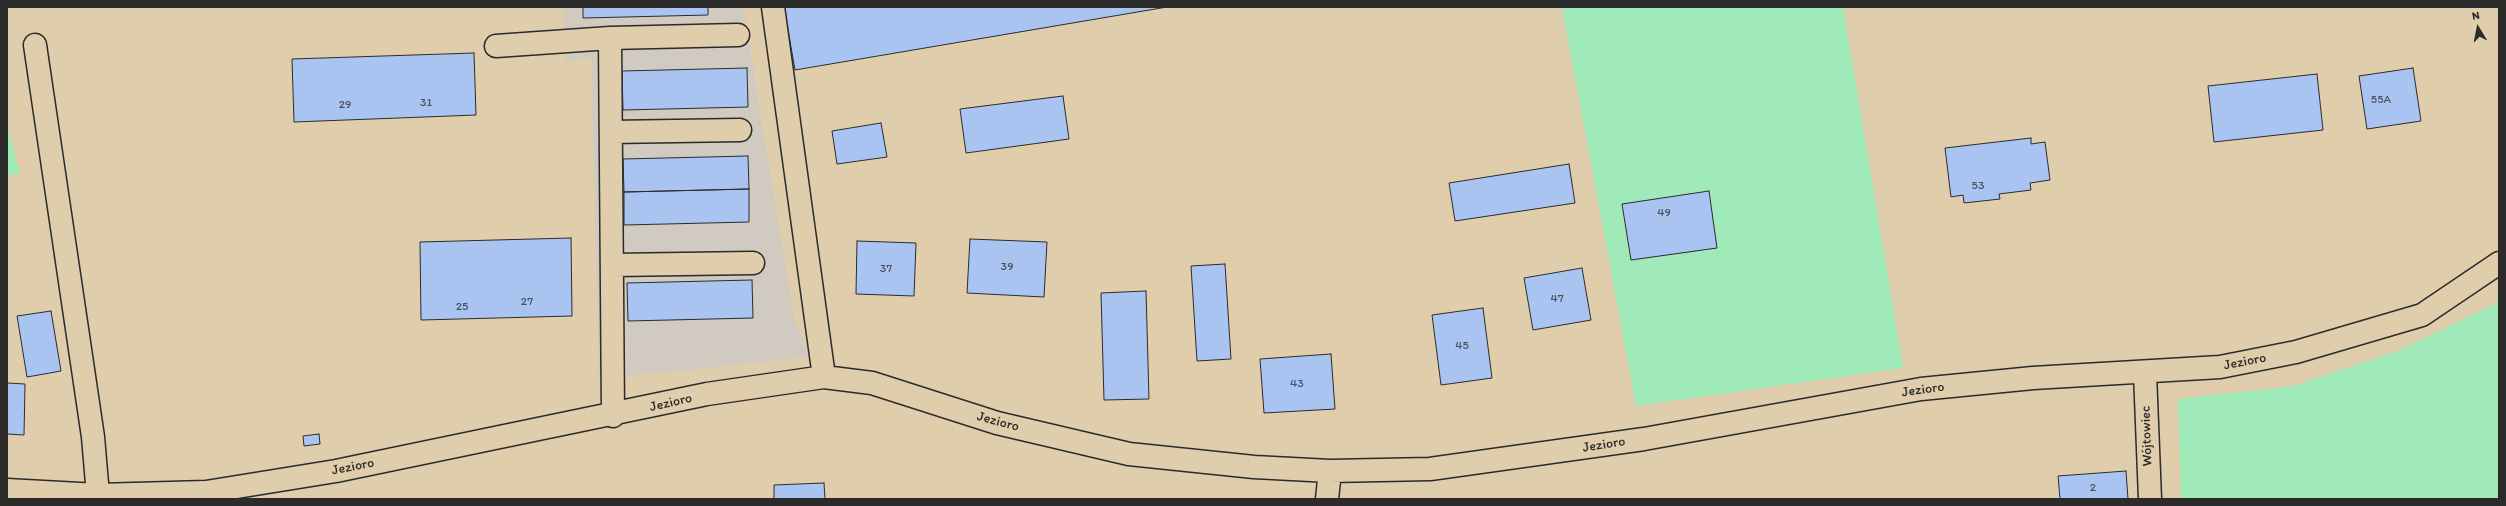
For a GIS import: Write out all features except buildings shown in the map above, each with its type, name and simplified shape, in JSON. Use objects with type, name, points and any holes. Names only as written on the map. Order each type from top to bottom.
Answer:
[{"type":"street","points":[[772,7],[824,377]]},
{"type":"street","points":[[496,46],[610,38],[738,35]]},
{"type":"street","points":[[610,38],[613,416]]},
{"type":"street","points":[[35,45],[93,437],[98,496]]},
{"type":"street","points":[[611,132],[740,130]]},
{"type":"street","points":[[613,265],[753,263]]},
{"type":"street","name":"Jezioro","points":[[7,490],[98,496],[206,492],[336,471],[613,416],[707,394],[824,377],[872,383],[997,423],[1129,454],[1254,467],[1330,471],[1430,469],[1533,456],[1644,439],[1921,388],[2033,378],[2220,368],[2296,352],[2422,315],[2499,263]]},
{"type":"street","name":"Wójtowiec","points":[[2145,372],[2150,499]]},
{"type":"street","points":[[1327,499],[1330,471]]},
{"type":"shaded area","points":[[563,7],[743,7],[795,322],[811,357],[599,379],[591,58],[566,61]]},
{"type":"green space","points":[[1843,7],[1903,368],[1636,406],[1562,8]]},
{"type":"green space","points":[[7,125],[20,174],[7,175]]},
{"type":"green space","points":[[2499,300],[2499,499],[2181,499],[2178,399],[2293,386],[2398,351],[2491,306]]}]
